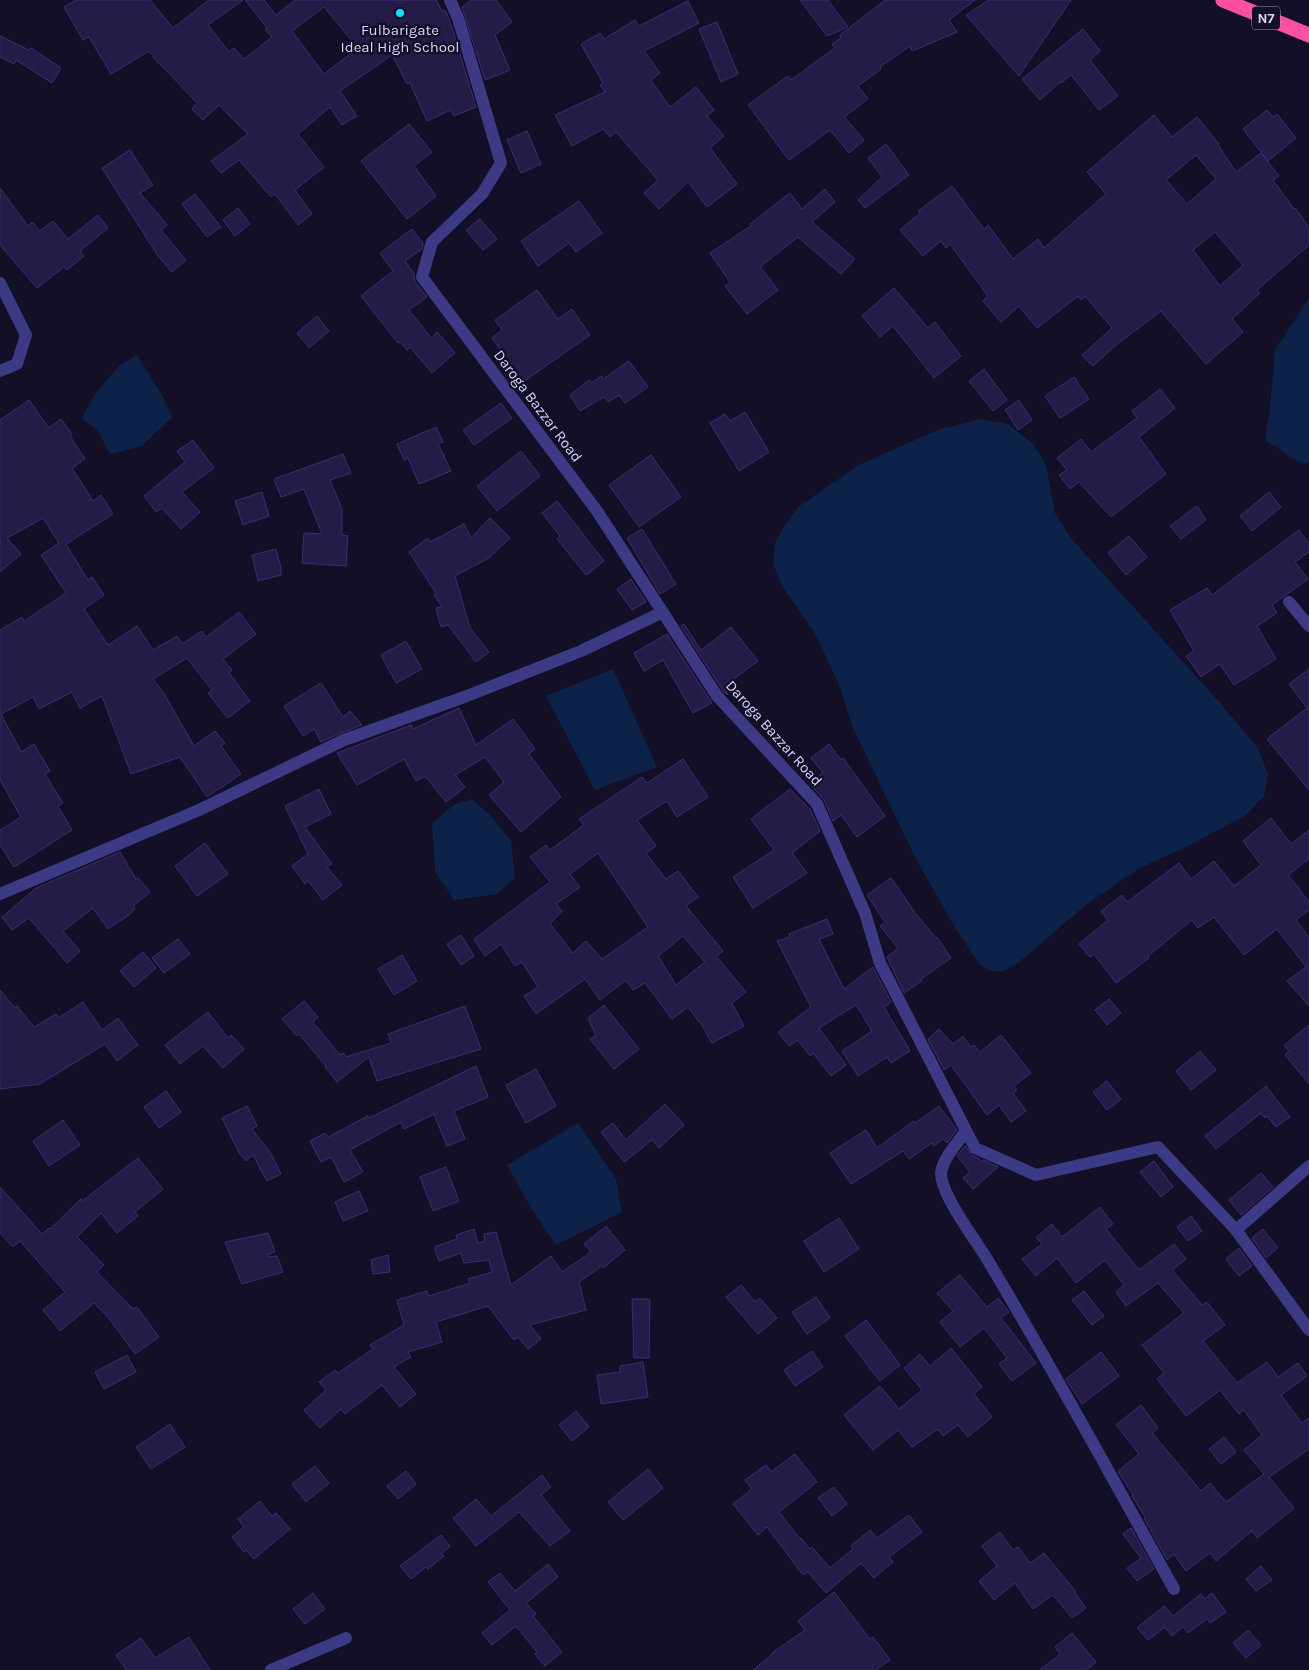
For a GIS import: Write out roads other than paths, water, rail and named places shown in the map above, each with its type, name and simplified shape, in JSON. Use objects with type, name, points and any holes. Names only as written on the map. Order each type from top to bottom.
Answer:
[{"type":"highway","name":"N7","points":[[1223,0],[1309,35]]},
{"type":"street","name":"Daroga Bazzar Road","points":[[450,0],[458,18],[501,163],[482,194],[432,242],[422,277],[597,511],[717,696],[817,804],[865,912],[880,963],[975,1148],[1036,1175],[1158,1147],[1236,1230],[1309,1330]]},
{"type":"street","points":[[0,283],[26,335],[17,364],[0,371]]},
{"type":"street","points":[[1289,602],[1309,626]]},
{"type":"street","points":[[0,894],[199,810],[344,740],[467,696],[581,651],[663,612]]},
{"type":"street","points":[[966,1131],[948,1155],[941,1172],[944,1186],[954,1207],[987,1259],[1174,1589]]},
{"type":"street","points":[[1236,1230],[1309,1166]]},
{"type":"street","points":[[271,1670],[346,1638]]},
{"type":"water","points":[[1309,298],[1309,462],[1302,464],[1265,440],[1275,350]]},
{"type":"water","points":[[137,355],[163,397],[172,417],[142,446],[110,454],[97,429],[82,419],[82,417],[95,394],[120,365]]},
{"type":"water","points":[[981,419],[1008,424],[1033,444],[1046,465],[1055,513],[1070,537],[1221,704],[1258,748],[1268,774],[1264,796],[1246,815],[1190,845],[1140,868],[1087,904],[1018,963],[1004,971],[991,971],[980,965],[954,926],[916,859],[853,728],[838,682],[814,632],[782,586],[773,564],[775,543],[798,507],[859,465],[940,429]]},
{"type":"water","points":[[613,669],[657,767],[595,790],[546,696]]},
{"type":"water","points":[[472,799],[490,815],[511,841],[515,878],[497,894],[454,900],[435,871],[432,823],[455,804]]},
{"type":"water","points":[[578,1123],[616,1179],[622,1212],[556,1245],[531,1208],[507,1165]]},
{"type":"place","name":"Fulbarigate Ideal High School","points":[[400,13]]}]
